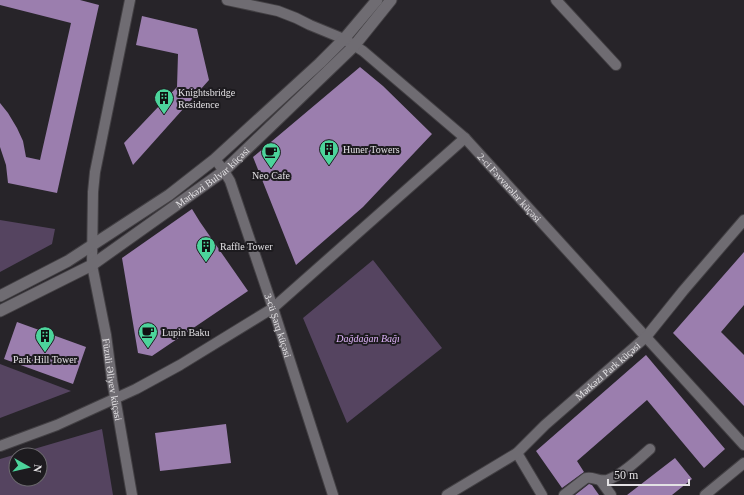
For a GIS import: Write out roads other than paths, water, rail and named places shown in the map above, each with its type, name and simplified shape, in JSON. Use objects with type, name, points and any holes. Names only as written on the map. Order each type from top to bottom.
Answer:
[{"type":"street","name":"Füzuli Əliyev küçəsi","points":[[130,0],[95,172],[93,192],[92,265],[106,334],[115,399],[132,495]]},
{"type":"street","name":"2-ci Fəvvarələr küçəsi","points":[[226,0],[278,11],[344,39],[363,51],[465,138],[744,445]]},
{"type":"street","name":"Mərkəzi Bulvar küçəsi","points":[[0,296],[68,261],[169,195],[215,159],[320,63],[344,39],[377,0]]},
{"type":"street","name":"Mərkəzi Bulvar küçəsi","points":[[0,311],[92,265],[224,171],[354,46],[391,0]]},
{"type":"street","points":[[556,0],[616,64]]},
{"type":"street","points":[[0,446],[57,425],[136,389],[180,365],[273,308],[465,138]]},
{"type":"street","name":"3-cü Şərq küçəsi","points":[[215,159],[230,181],[273,308],[333,495]]},
{"type":"street","name":"Mərkəzi Park küçəsi","points":[[447,495],[517,453],[545,425],[646,338],[744,220]]},
{"type":"street","points":[[601,481],[620,474],[650,449]]},
{"type":"street","points":[[517,453],[542,495]]},
{"type":"street","points":[[705,495],[744,463]]},
{"type":"street","points":[[564,495],[586,478],[592,477],[601,481],[611,495]]},
{"type":"place","name":"Knightsbridge Residence","points":[[164,115]]},
{"type":"place","name":"Huner Towers","points":[[329,166]]},
{"type":"place","name":"Neo Cafe","points":[[271,169]]},
{"type":"place","name":"Raffle Tower","points":[[206,263]]},
{"type":"place","name":"Lupin Baku","points":[[148,349]]},
{"type":"place","name":"Park Hill Tower","points":[[45,353]]},
{"type":"park label","name":"Dağdağan Bağı","points":[[368,338]]}]
